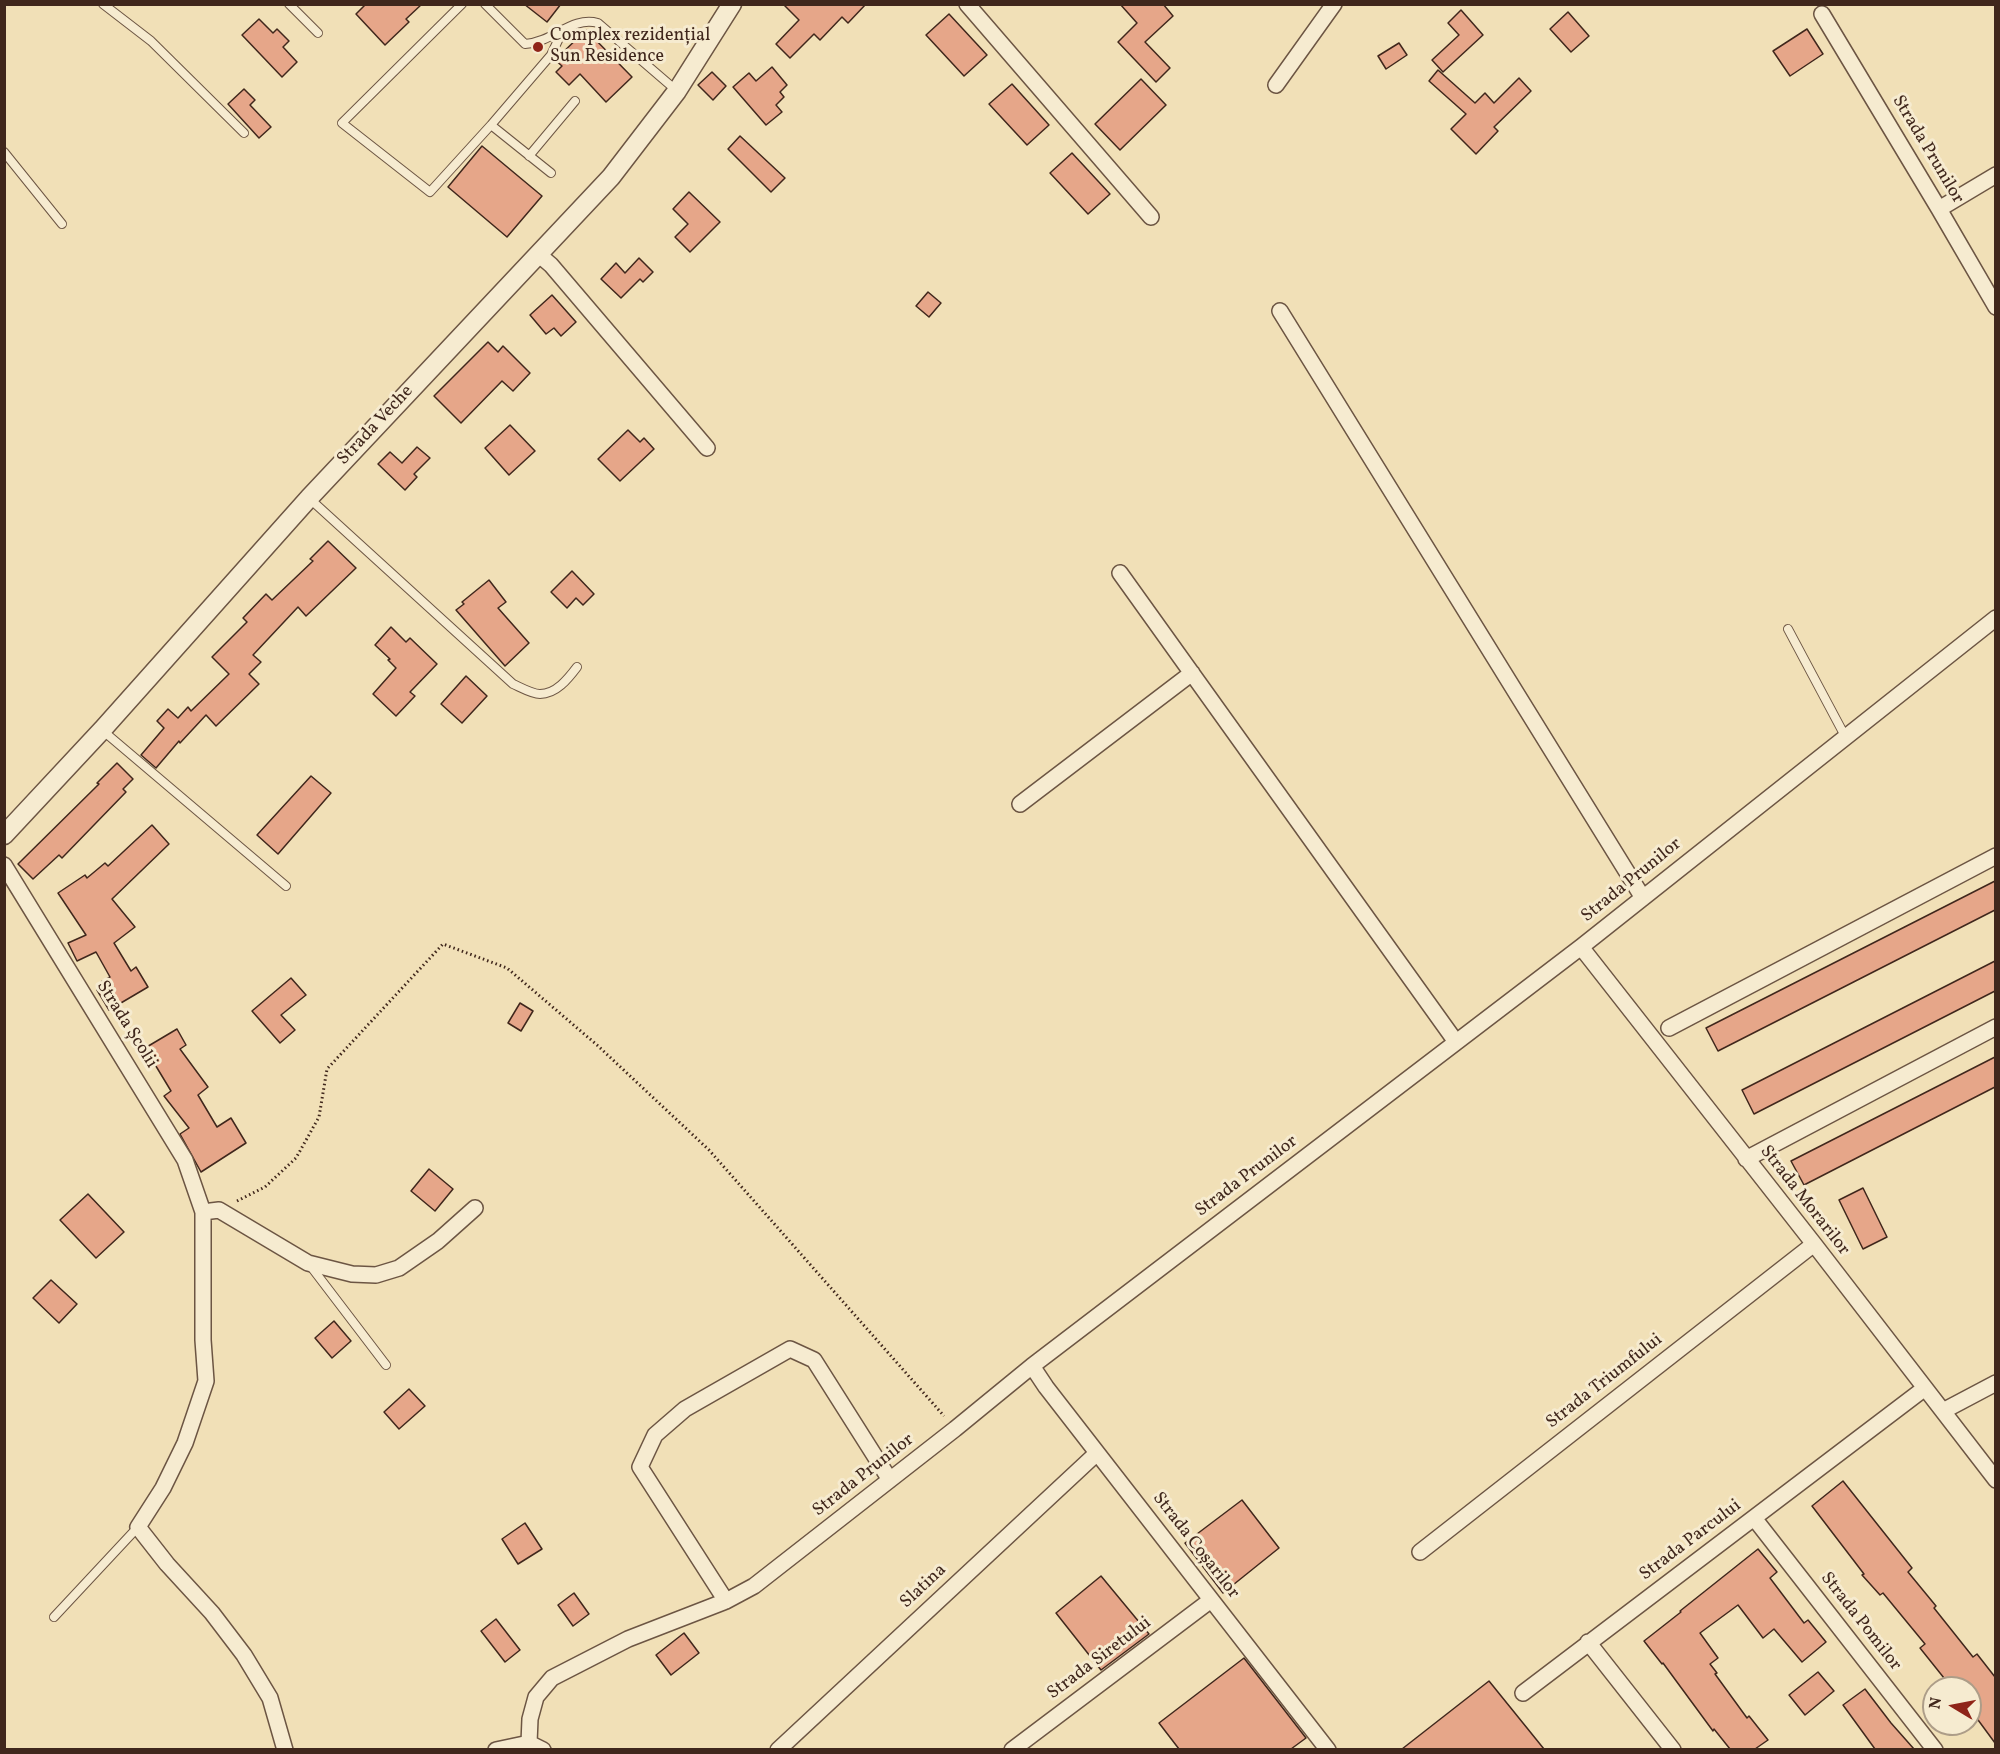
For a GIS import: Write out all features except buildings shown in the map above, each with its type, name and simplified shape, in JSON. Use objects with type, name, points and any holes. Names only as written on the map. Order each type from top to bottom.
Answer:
[{"type":"street","name":"Strada Veche","points":[[4,835],[102,730],[309,498],[611,177],[677,91],[732,4]]},
{"type":"street","points":[[967,4],[1151,218]]},
{"type":"street","points":[[1276,85],[1330,6]]},
{"type":"street","name":"Strada Prunilor","points":[[1822,14],[1995,307]]},
{"type":"street","points":[[1939,209],[1995,175]]},
{"type":"street","points":[[538,254],[551,265],[707,448]]},
{"type":"street","points":[[1280,311],[1643,898]]},
{"type":"street","points":[[1120,573],[1456,1042]]},
{"type":"street","name":"Strada Prunilor","points":[[536,1746],[530,1719],[536,1697],[552,1678],[628,1639],[726,1601],[754,1586],[1032,1366],[1581,947],[1995,618]]},
{"type":"street","points":[[1020,804],[1192,673]]},
{"type":"street","points":[[1669,1028],[1995,856]]},
{"type":"street","name":"Strada Școlii","points":[[4,865],[185,1160],[203,1212],[203,1340],[206,1381],[185,1443],[163,1488],[138,1527]]},
{"type":"street","name":"Strada Morarilor","points":[[1581,947],[1814,1244],[1995,1480]]},
{"type":"street","points":[[1746,1159],[1995,1027]]},
{"type":"street","points":[[203,1212],[219,1210],[308,1263],[352,1274],[376,1275],[399,1268],[438,1241],[475,1208]]},
{"type":"street","name":"Strada Triumfului","points":[[1420,1552],[1814,1244]]},
{"type":"street","points":[[726,1601],[640,1467],[655,1435],[685,1409],[790,1349],[814,1360],[890,1480]]},
{"type":"street","name":"Strada Coșarilor","points":[[1032,1366],[1328,1749]]},
{"type":"street","points":[[1943,1411],[1995,1383]]},
{"type":"street","name":"Strada Parcului","points":[[1522,1693],[1925,1388]]},
{"type":"street","name":"Slatina","points":[[778,1749],[1097,1453]]},
{"type":"street","name":"Strada Pomilor","points":[[1754,1518],[1935,1749]]},
{"type":"street","points":[[138,1527],[167,1564],[212,1612],[244,1655],[270,1698],[285,1749]]},
{"type":"street","name":"Strada Siretului","points":[[1012,1749],[1211,1600]]},
{"type":"street","points":[[1588,1642],[1673,1749]]},
{"type":"street","points":[[496,1749],[536,1746]]},
{"type":"lane","points":[[103,4],[151,41],[244,133]]},
{"type":"lane","points":[[288,4],[318,33]]},
{"type":"lane","points":[[462,4],[342,123],[430,192],[551,55],[563,30]]},
{"type":"lane","points":[[485,4],[525,44],[536,43],[573,24],[587,20],[598,23],[677,91]]},
{"type":"lane","points":[[530,156],[575,101]]},
{"type":"lane","points":[[491,125],[551,173]]},
{"type":"lane","points":[[4,152],[62,224]]},
{"type":"lane","points":[[309,498],[513,684],[539,694],[556,689],[570,677],[577,667]]},
{"type":"lane","points":[[1788,629],[1845,736]]},
{"type":"lane","points":[[102,730],[286,886]]},
{"type":"lane","points":[[308,1263],[386,1365]]},
{"type":"lane","points":[[54,1617],[138,1527]]},
{"type":"path","points":[[219,1210],[265,1187],[296,1158],[319,1117],[327,1069],[443,944],[507,968],[597,1045],[709,1150],[955,1429]]},
{"type":"place","name":"Complex rezidențial Sun Residence","points":[[538,47]]}]
